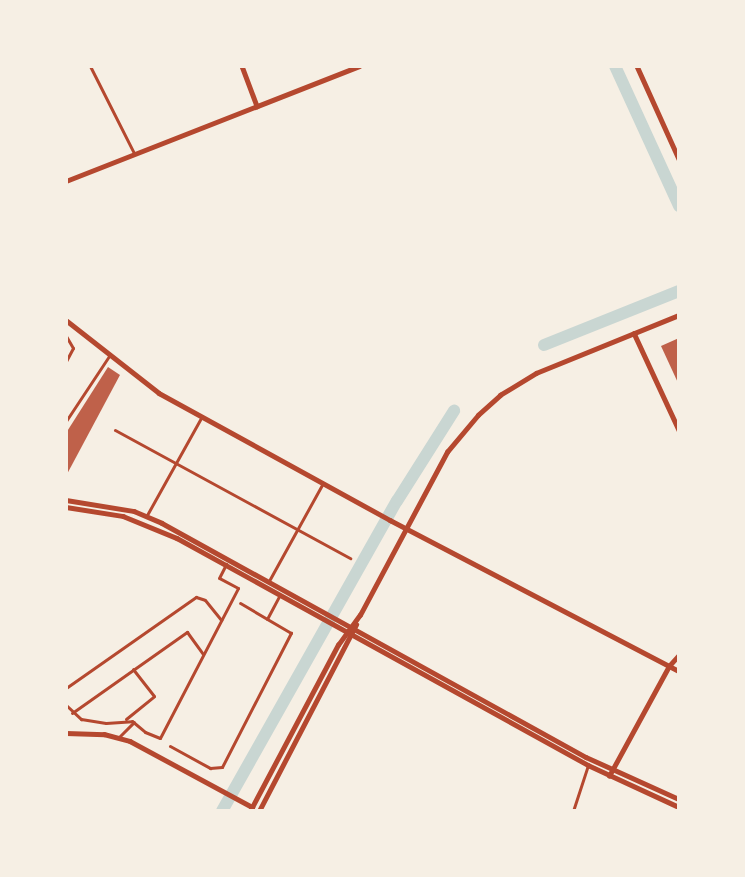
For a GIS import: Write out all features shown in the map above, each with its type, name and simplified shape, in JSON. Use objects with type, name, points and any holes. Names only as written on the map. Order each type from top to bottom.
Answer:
[{"type":"street","points":[[90,66],[134,153]]},
{"type":"street","points":[[242,66],[257,106]]},
{"type":"street","points":[[66,181],[358,66]]},
{"type":"street","points":[[636,66],[679,159]]},
{"type":"street","points":[[259,811],[350,633],[450,446],[490,404],[541,370],[679,315]]},
{"type":"street","points":[[66,320],[108,356],[159,393],[378,514],[679,671]]},
{"type":"street","points":[[634,333],[679,430]]},
{"type":"street","points":[[66,336],[73,348],[66,361]]},
{"type":"street","points":[[66,421],[108,356]]},
{"type":"street","points":[[147,515],[202,416]]},
{"type":"street","points":[[115,430],[350,558]]},
{"type":"street","points":[[270,580],[323,483]]},
{"type":"street","points":[[66,500],[147,515],[270,580],[612,769],[679,799]]},
{"type":"street","points":[[66,507],[137,520],[226,564],[588,765],[679,807]]},
{"type":"street","points":[[66,705],[72,713],[81,719],[106,723],[125,720],[134,722],[145,732],[160,738],[238,588],[220,578],[226,564]]},
{"type":"street","points":[[267,619],[280,594]]},
{"type":"street","points":[[66,688],[196,597],[205,600],[221,620]]},
{"type":"street","points":[[170,746],[210,768],[224,765],[291,633],[240,603]]},
{"type":"street","points":[[72,713],[187,632],[203,654]]},
{"type":"street","points":[[66,733],[119,737],[219,789],[251,809],[338,645],[350,633]]},
{"type":"street","points":[[609,776],[669,666],[679,655]]},
{"type":"street","points":[[125,720],[154,696],[133,670]]},
{"type":"street","points":[[119,737],[134,722]]},
{"type":"street","points":[[574,811],[588,765]]},
{"type":"building","points":[[679,338],[679,385],[661,346]]},
{"type":"building","points":[[108,367],[120,375],[66,476],[66,433]]},
{"type":"waterway","points":[[615,66],[679,206]]},
{"type":"waterway","points":[[544,345],[679,291]]},
{"type":"waterway","points":[[222,811],[397,501],[454,411]]}]
